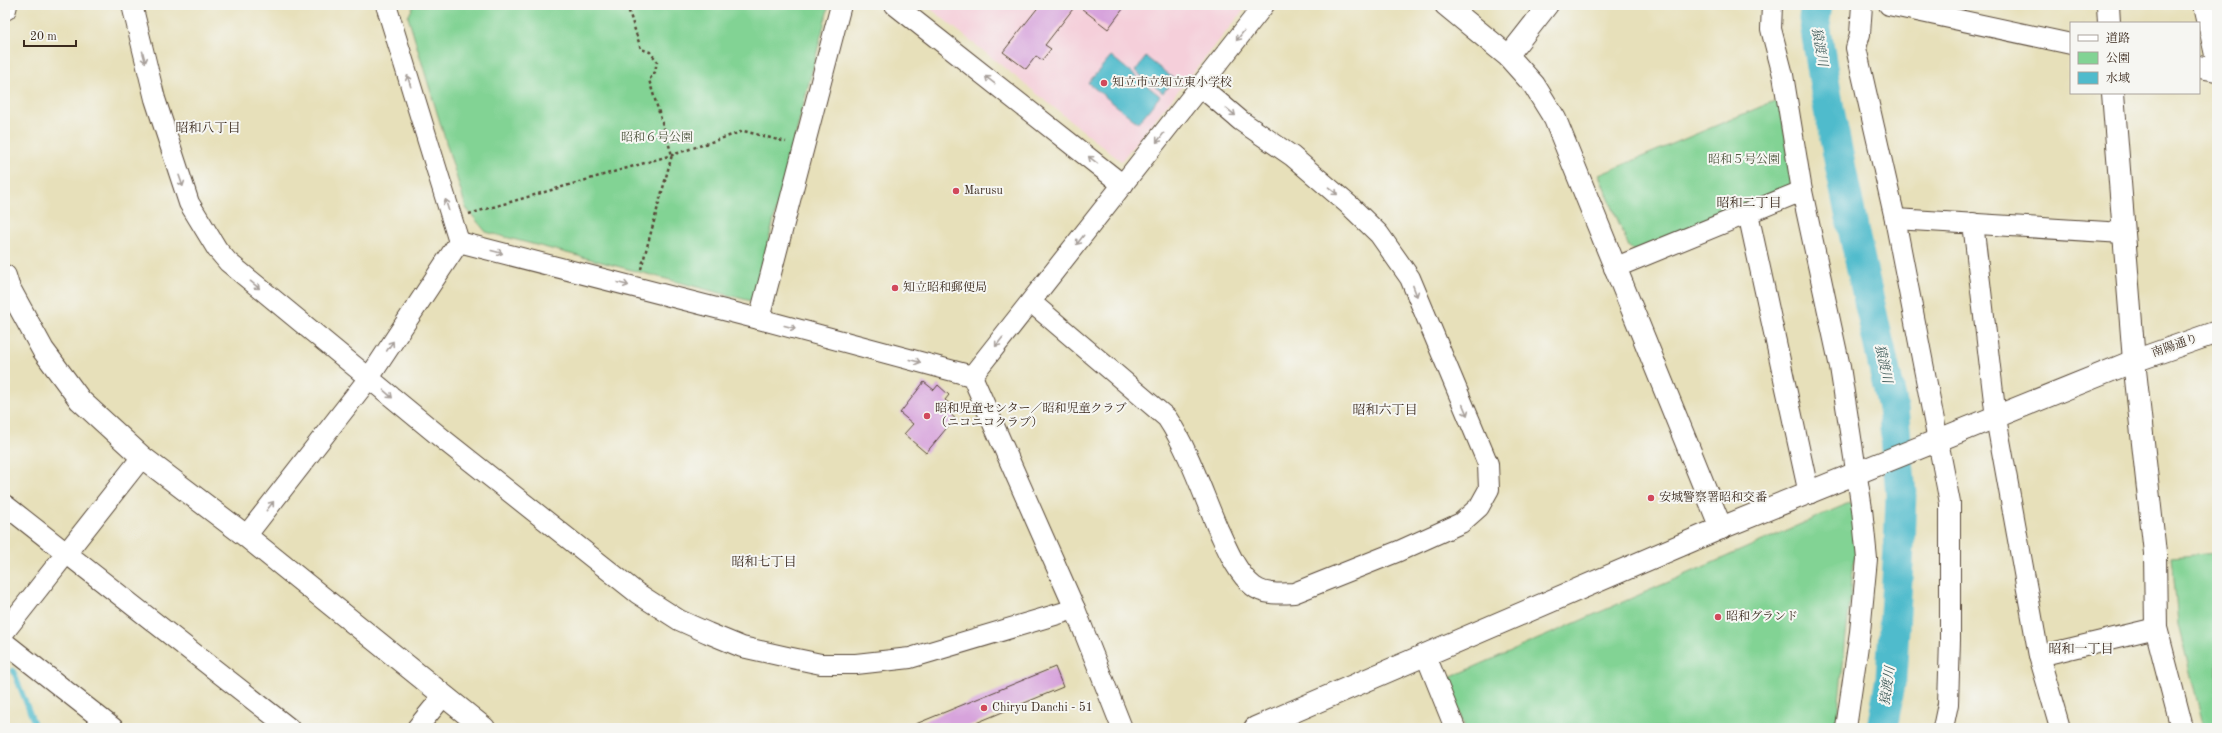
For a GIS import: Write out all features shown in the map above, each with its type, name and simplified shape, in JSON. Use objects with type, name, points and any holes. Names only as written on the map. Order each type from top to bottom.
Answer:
[{"type":"street","points":[[5,9],[6,5]]},
{"type":"street","points":[[132,5],[155,99],[180,179],[189,203],[217,249],[243,275],[444,440],[637,593],[680,620],[742,647],[821,664],[856,664],[910,658],[1074,609]]},
{"type":"street","points":[[386,5],[459,242]]},
{"type":"street","points":[[759,318],[841,5]]},
{"type":"street","points":[[895,5],[1123,184]]},
{"type":"street","points":[[972,376],[1264,5]]},
{"type":"street","points":[[1446,5],[1508,56],[1534,86],[1555,119],[1614,268],[1721,528]]},
{"type":"street","points":[[1508,56],[1548,5]]},
{"type":"street","points":[[1772,5],[1772,29],[1783,75],[1802,191],[1861,472],[1867,559],[1860,632],[1846,728]]},
{"type":"street","points":[[1862,5],[1860,34],[1856,48],[1895,219],[1935,442],[1950,502],[1948,704],[1943,728]]},
{"type":"street","points":[[1890,5],[2070,44]]},
{"type":"street","points":[[2108,5],[2109,22]]},
{"type":"street","points":[[2204,5],[2214,36],[2217,64]]},
{"type":"street","points":[[2200,67],[2217,70]]},
{"type":"street","points":[[1031,302],[1167,418],[1179,436],[1241,574],[1254,587],[1278,595],[1294,593],[1399,551],[1461,523],[1479,507],[1489,489],[1488,464],[1410,278],[1379,234],[1350,205],[1292,156],[1241,121],[1201,86]]},
{"type":"street","points":[[2113,94],[2134,361],[2155,553],[2156,628],[2182,728]]},
{"type":"street","points":[[1614,268],[1802,191]]},
{"type":"street","points":[[1748,213],[1809,494]]},
{"type":"street","points":[[1895,219],[2123,233]]},
{"type":"street","points":[[1973,223],[1996,418],[2039,656],[2060,728]]},
{"type":"street","points":[[246,536],[369,378],[459,242]]},
{"type":"street","points":[[459,242],[759,318],[972,376]]},
{"type":"street","points":[[6,284],[43,350],[80,400],[142,457],[246,536],[484,728]]},
{"type":"street","name":"南陽通り","points":[[1255,728],[1426,656],[1721,528],[1809,494],[2134,361],[2217,332]]},
{"type":"street","points":[[972,376],[1074,609],[1122,728]]},
{"type":"street","points":[[5,631],[142,457]]},
{"type":"street","points":[[5,505],[289,728]]},
{"type":"street","points":[[2039,656],[2156,628]]},
{"type":"street","points":[[5,643],[113,728]]},
{"type":"street","points":[[1426,656],[1455,728]]},
{"type":"street","points":[[417,728],[443,696]]},
{"type":"path","points":[[627,5],[641,49],[650,52],[657,61],[655,72],[649,80],[672,154],[636,288]]},
{"type":"path","points":[[451,219],[672,154],[744,131],[805,146]]},
{"type":"shaded area","name":"知立市立知立東小学校","points":[[926,5],[1248,5],[1121,161]]},
{"type":"green space","name":"昭和６号公園","points":[[414,5],[829,5],[754,297],[751,301],[486,232],[466,208],[408,17]]},
{"type":"green space","name":"昭和５号公園","points":[[1779,99],[1793,181],[1789,188],[1634,251],[1629,247],[1599,175]]},
{"type":"green space","name":"昭和グランド","points":[[1849,503],[1859,516],[1836,728],[1465,728],[1447,679]]},
{"type":"green space","points":[[2217,553],[2217,728],[2208,728],[2203,724],[2178,624],[2172,557]]},
{"type":"water","points":[[1111,56],[1160,96],[1138,123],[1088,83]]},
{"type":"water","points":[[1146,57],[1174,79],[1163,93],[1135,71]]},
{"type":"building","points":[[1040,5],[1076,5],[1045,45],[1051,49],[1042,60],[1036,56],[1026,69],[1003,52]]},
{"type":"building","points":[[1077,5],[1126,5],[1108,29]]},
{"type":"building","name":"昭和児童センター／昭和児童クラブ （ニコニコクラブ）","points":[[924,382],[934,390],[938,385],[949,395],[945,400],[950,404],[945,410],[955,418],[926,453],[904,434],[913,424],[900,413]]},
{"type":"building","name":"Chiryu Danchi - 51","points":[[1055,667],[1063,687],[964,728],[906,728]]},
{"type":"waterway","name":"猿渡川","points":[[1816,5],[1814,18],[1829,110],[1855,238],[1893,408],[1897,449],[1901,494],[1899,547],[1891,678],[1882,728]]},
{"type":"waterway","points":[[13,670],[36,728]]},
{"type":"place","name":"知立市立知立東小学校","points":[[1104,83]]},
{"type":"place","name":"Marusu","points":[[956,191]]},
{"type":"place","name":"知立昭和郵便局","points":[[895,288]]},
{"type":"place","name":"昭和児童センター／昭和児童クラブ （ニコニコクラブ）","points":[[927,416]]},
{"type":"place","name":"安城警察署昭和交番","points":[[1651,498]]},
{"type":"place","name":"昭和グランド","points":[[1718,617]]},
{"type":"place","name":"Chiryu Danchi - 51","points":[[984,708]]},
{"type":"district","name":"昭和八丁目","points":[[208,128]]},
{"type":"district","name":"昭和二丁目","points":[[1749,203]]},
{"type":"district","name":"昭和六丁目","points":[[1385,410]]},
{"type":"district","name":"昭和七丁目","points":[[764,562]]},
{"type":"district","name":"昭和一丁目","points":[[2081,649]]}]
